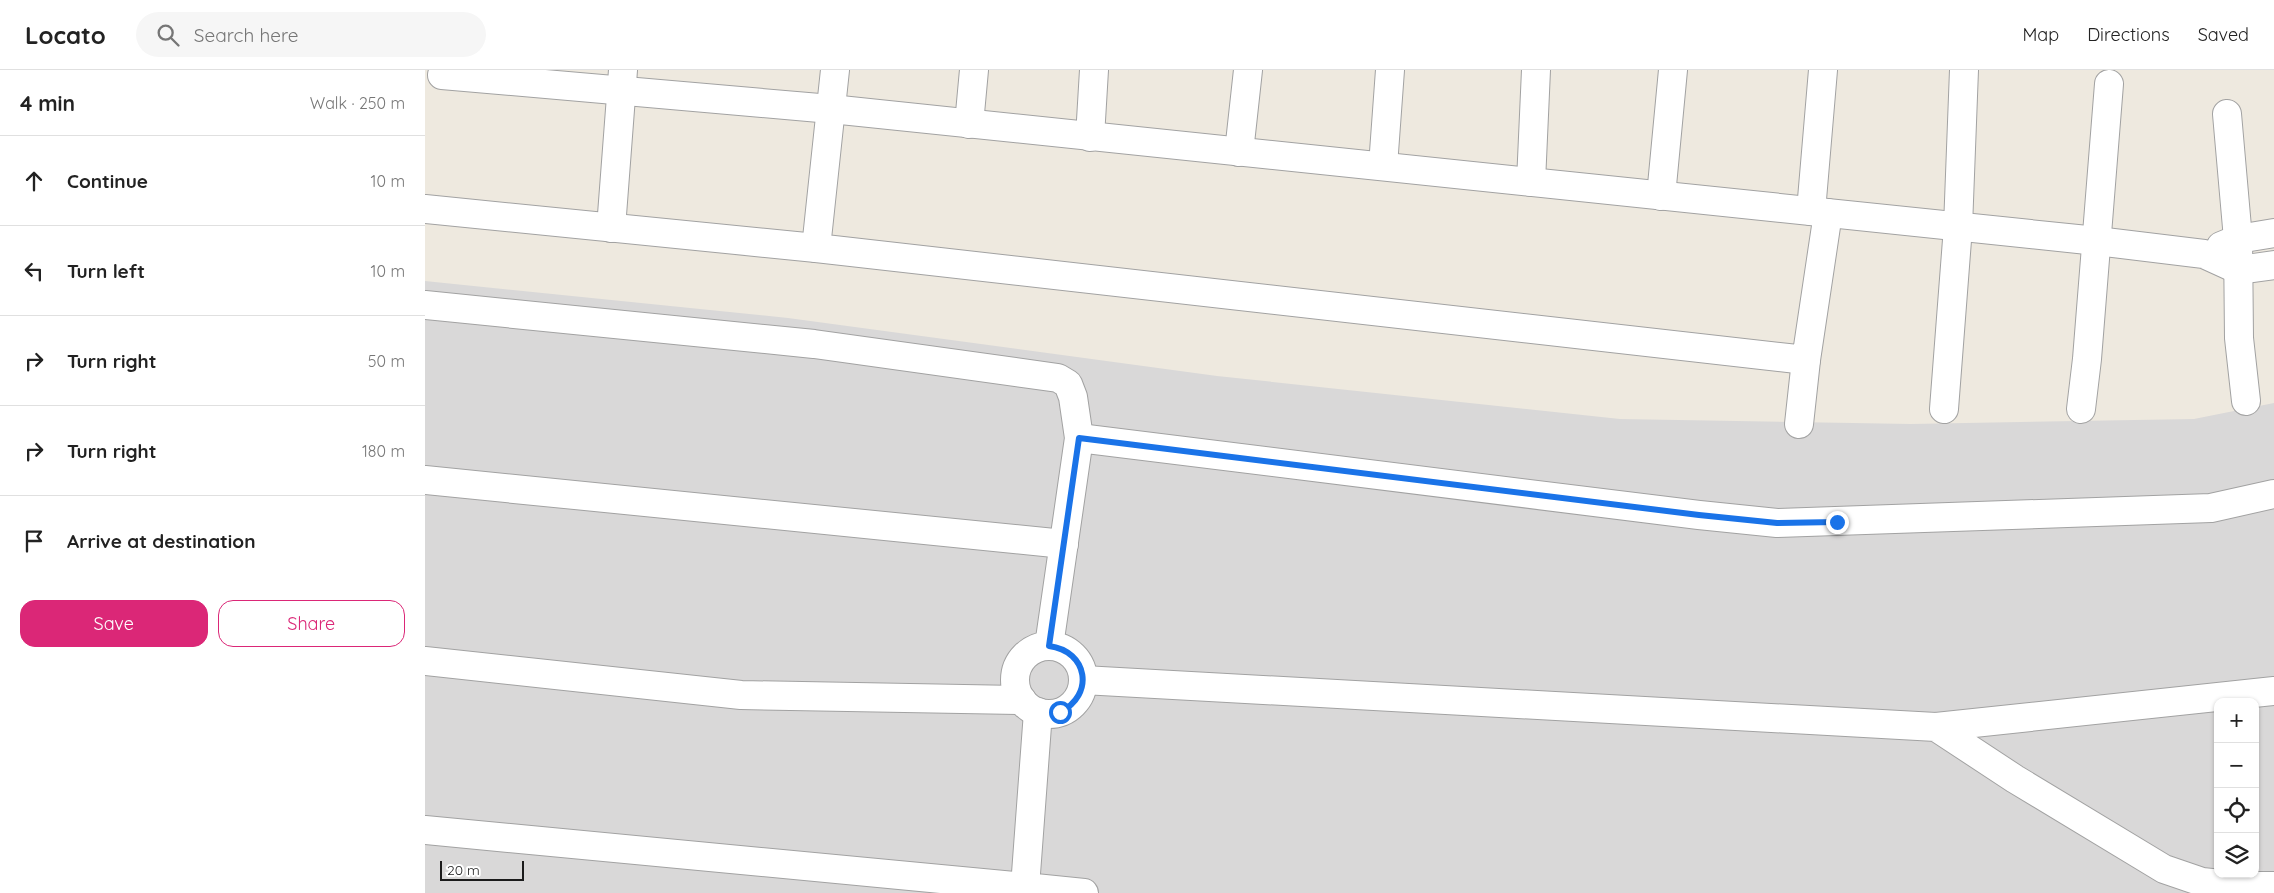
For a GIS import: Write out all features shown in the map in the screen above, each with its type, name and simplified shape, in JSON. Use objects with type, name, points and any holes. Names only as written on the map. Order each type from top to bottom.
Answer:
[{"type":"street","points":[[816,248],[835,70]]},
{"type":"street","points":[[969,124],[974,70]]},
{"type":"street","points":[[1090,137],[1094,70]]},
{"type":"street","points":[[1239,152],[1247,70]]},
{"type":"street","points":[[1383,166],[1390,70]]},
{"type":"street","points":[[1531,182],[1536,70]]},
{"type":"street","points":[[1661,196],[1673,70]]},
{"type":"street","points":[[1799,424],[1819,212],[1823,70]]},
{"type":"street","points":[[1944,409],[1958,226],[1964,70]]},
{"type":"street","points":[[442,75],[623,80],[831,110],[2097,241],[2204,254],[2239,270],[2274,265]]},
{"type":"street","points":[[611,228],[623,80]]},
{"type":"street","points":[[2081,409],[2097,241],[2109,84]]},
{"type":"street","points":[[2227,114],[2238,239],[2239,338],[2246,401]]},
{"type":"street","points":[[425,209],[816,248],[1806,360]]},
{"type":"street","points":[[2204,254],[2238,239],[2274,232]]},
{"type":"street","points":[[425,305],[814,344],[1058,378],[1068,384],[1073,397],[1079,438],[1049,646]]},
{"type":"street","points":[[1079,438],[1777,523],[2211,508],[2274,494]]},
{"type":"street","points":[[425,480],[1064,544]]},
{"type":"street","points":[[425,660],[741,695],[1030,706],[1049,714],[1069,707],[1076,700],[1083,680],[1081,669],[1073,656],[1059,648],[1049,646],[1029,653],[1021,660],[1015,680],[1017,691],[1030,706],[1025,887]]},
{"type":"street","points":[[1083,680],[1935,727],[2274,691]]},
{"type":"street","points":[[1935,727],[2164,869],[2202,882],[2241,886],[2274,886]]},
{"type":"street","points":[[425,830],[1084,893]]},
{"type":"shaded area","points":[[425,281],[788,318],[1217,376],[1620,419],[1911,424],[2194,419],[2274,403],[2274,893],[425,893]]},
{"type":"route","points":[[1060,712],[1076,700],[1083,680],[1081,669],[1076,660],[1069,653],[1049,646],[1079,438],[1699,515],[1777,523],[1837,522]]}]
